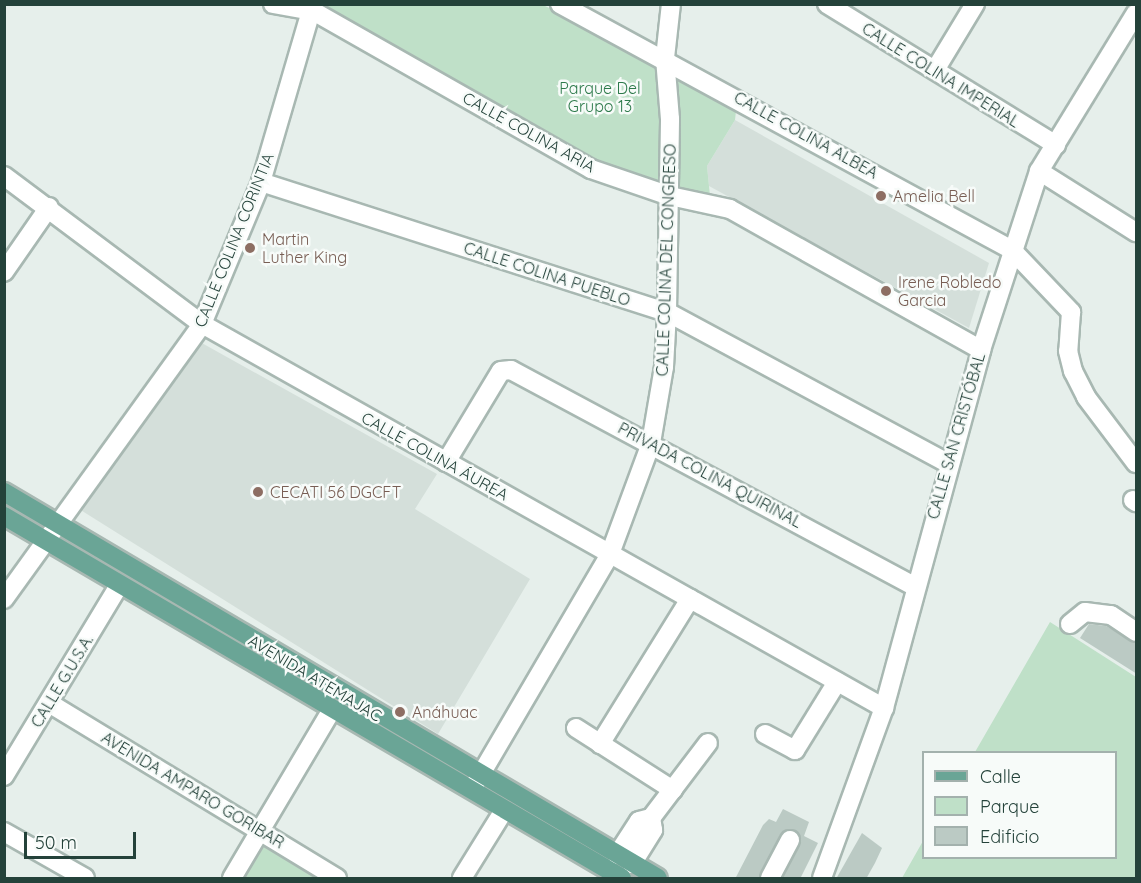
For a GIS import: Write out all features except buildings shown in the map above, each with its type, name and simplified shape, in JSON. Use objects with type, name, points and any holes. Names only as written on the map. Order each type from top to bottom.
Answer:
[{"type":"main road","name":"AVENIDA ATEMAJAC","points":[[4,492],[480,777],[616,869]]},
{"type":"main road","name":"AVENIDA ATEMAJAC","points":[[4,516],[503,812],[616,869],[658,879]]},
{"type":"street","name":"CALLE COLINA ARIA","points":[[273,4],[313,8],[591,169],[670,196],[730,209],[981,350]]},
{"type":"street","name":"CALLE COLINA ALBEA","points":[[560,4],[665,58],[1012,250],[1071,312],[1068,351],[1073,371],[1086,398],[1135,457]]},
{"type":"street","name":"CALLE COLINA DEL CONGRESO","points":[[470,793],[610,554],[651,443],[664,366],[667,312],[670,196],[665,58],[671,4]]},
{"type":"street","name":"CALLE COLINA IMPERIAL","points":[[826,4],[1056,145]]},
{"type":"street","points":[[935,70],[975,4]]},
{"type":"street","name":"CALLE COLINA CORINTIA","points":[[4,599],[202,324],[261,182],[313,8]]},
{"type":"street","name":"CALLE SAN CRISTÓBAL","points":[[822,879],[884,708],[914,586],[948,463],[1012,250],[1039,171],[1137,13]]},
{"type":"street","points":[[1039,171],[1137,232]]},
{"type":"street","name":"CALLE COLINA ÁUREA","points":[[4,176],[49,207],[202,324],[884,708]]},
{"type":"street","name":"CALLE COLINA PUEBLO","points":[[261,182],[667,312],[948,463]]},
{"type":"street","points":[[4,272],[49,207]]},
{"type":"street","name":"PRIVADA COLINA QUIRINAL","points":[[446,462],[505,369],[651,443],[914,586]]},
{"type":"street","name":"CALLE G.U.S.A.","points":[[4,776],[119,585]]},
{"type":"street","points":[[600,744],[690,599]]},
{"type":"street","points":[[1070,624],[1085,612],[1111,615],[1137,632]]},
{"type":"street","points":[[765,734],[795,750],[837,682]]},
{"type":"street","name":"AVENIDA AMPARO GORIBAR","points":[[49,703],[260,828],[337,879]]},
{"type":"street","points":[[232,879],[331,711]]},
{"type":"street","points":[[576,728],[672,790]]},
{"type":"street","points":[[616,869],[653,830],[651,818],[708,743]]},
{"type":"street","points":[[462,879],[503,812]]},
{"type":"street","points":[[4,832],[85,879]]},
{"type":"street","points":[[770,879],[790,840]]},
{"type":"shaded area","points":[[735,120],[989,263],[969,328],[709,186],[707,166]]},
{"type":"shaded area","name":"CECATI 56 DGCFT","points":[[200,342],[437,474],[415,509],[530,579],[438,734],[79,509]]},
{"type":"green space","name":"Parque Del Grupo 13","points":[[323,4],[543,5],[658,60],[661,185],[588,160]]},
{"type":"green space","name":"Parque Del Grupo 13","points":[[675,68],[737,102],[735,120],[707,166],[710,196],[677,192]]},
{"type":"green space","points":[[1050,622],[1136,677],[1136,878],[902,878],[922,843],[922,859],[1117,859],[1117,751],[976,751]]},
{"type":"green space","points":[[266,843],[325,878],[244,878]]},
{"type":"place","name":"Amelia Bell","points":[[881,196]]},
{"type":"place","name":"Martin Luther King","points":[[250,248]]},
{"type":"place","name":"Irene Robledo Garcia","points":[[886,291]]},
{"type":"place","name":"CECATI 56 DGCFT","points":[[258,492]]},
{"type":"place","name":"Anáhuac","points":[[400,712]]}]
